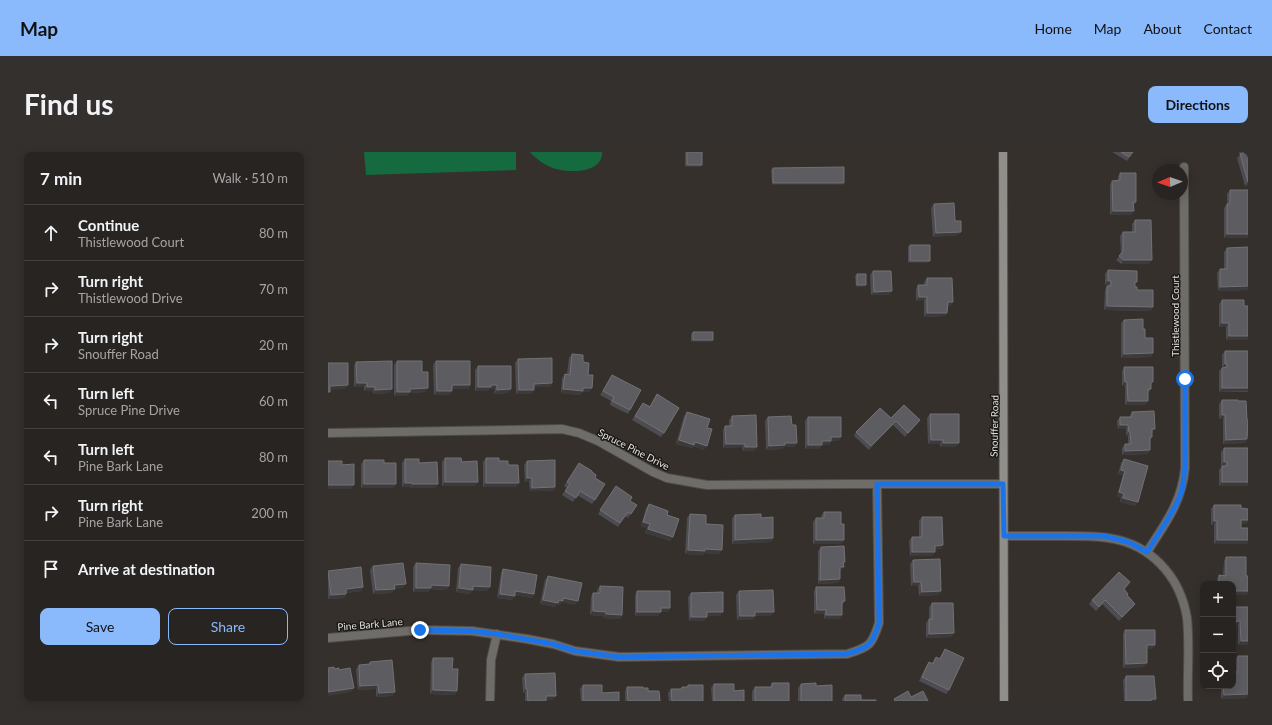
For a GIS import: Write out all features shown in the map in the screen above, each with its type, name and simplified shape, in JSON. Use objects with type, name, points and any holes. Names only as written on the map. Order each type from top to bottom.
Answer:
[{"type":"main road","name":"Snouffer Road","points":[[1003,152],[1004,701]]},
{"type":"street","name":"Thistlewood Court","points":[[1147,552],[1177,503],[1182,490],[1185,473],[1184,200]]},
{"type":"street","name":"Spruce Pine Drive","points":[[328,432],[562,429],[579,433],[598,441],[653,472],[667,478],[707,486],[1003,484]]},
{"type":"street","name":"Pine Bark Lane","points":[[328,638],[420,630],[472,631],[553,644],[575,651],[619,657],[847,654],[863,649],[869,645],[874,638],[879,623],[877,484]]},
{"type":"street","points":[[1004,536],[1104,536],[1128,542],[1147,552],[1163,567],[1180,592],[1187,629],[1188,701]]},
{"type":"street","points":[[490,701],[491,660],[497,634]]},
{"type":"green space","points":[[364,152],[516,152],[516,170],[366,175]]},
{"type":"green space","points":[[530,152],[602,152],[601,159],[592,168],[569,171],[556,169],[549,166]]},
{"type":"building","points":[[687,152],[702,152],[702,165],[687,165]]},
{"type":"building","points":[[1121,152],[1133,152],[1129,157]]},
{"type":"building","points":[[1243,152],[1248,152],[1248,182],[1240,154],[1243,154]]},
{"type":"building","points":[[844,167],[844,183],[773,183],[773,168]]},
{"type":"building","points":[[1120,173],[1136,173],[1136,202],[1133,202],[1134,211],[1113,211],[1112,181],[1120,180]]},
{"type":"building","points":[[1230,190],[1248,190],[1248,234],[1227,234],[1227,204],[1230,204]]},
{"type":"building","points":[[954,203],[955,221],[961,221],[961,232],[936,233],[934,204]]},
{"type":"building","points":[[1135,220],[1151,220],[1152,260],[1124,260],[1119,256],[1123,251],[1123,232],[1135,232]]},
{"type":"building","points":[[910,245],[930,245],[930,261],[910,261]]},
{"type":"building","points":[[1248,247],[1248,286],[1220,287],[1220,269],[1227,269],[1227,248]]},
{"type":"building","points":[[1108,270],[1137,271],[1137,282],[1135,282],[1135,287],[1137,287],[1137,290],[1153,290],[1153,307],[1107,306],[1107,286],[1111,286],[1111,281],[1108,281]]},
{"type":"building","points":[[873,271],[891,271],[892,291],[874,292]]},
{"type":"building","points":[[857,274],[866,274],[866,285],[857,285]]},
{"type":"building","points":[[927,278],[952,278],[953,302],[948,302],[947,313],[927,313],[927,297],[919,297],[918,285],[927,285]]},
{"type":"building","points":[[1222,300],[1244,300],[1244,306],[1248,306],[1248,336],[1229,336],[1229,323],[1222,323]]},
{"type":"building","points":[[1143,319],[1145,338],[1153,338],[1153,353],[1124,354],[1124,320]]},
{"type":"building","points":[[693,332],[713,332],[713,340],[693,340]]},
{"type":"building","points":[[1225,351],[1248,351],[1248,388],[1222,388],[1222,368],[1227,367],[1227,364],[1225,364]]},
{"type":"building","points":[[572,354],[583,355],[583,362],[589,363],[588,375],[593,375],[592,388],[583,388],[583,391],[563,389],[565,374],[570,375]]},
{"type":"building","points":[[552,358],[552,383],[534,384],[534,390],[519,390],[518,359]]},
{"type":"building","points":[[392,361],[392,389],[375,390],[375,387],[367,387],[367,383],[357,383],[356,362]]},
{"type":"building","points":[[397,361],[422,361],[422,372],[428,372],[428,388],[410,389],[410,392],[397,392]]},
{"type":"building","points":[[436,361],[470,361],[470,385],[452,385],[452,391],[437,391]]},
{"type":"building","points":[[328,363],[348,363],[348,385],[330,386],[330,392],[328,392]]},
{"type":"building","points":[[478,366],[511,366],[511,389],[497,390],[497,385],[491,385],[491,387],[478,387]]},
{"type":"building","points":[[1124,367],[1153,367],[1153,382],[1151,382],[1151,389],[1148,389],[1148,401],[1128,401],[1127,382],[1125,382]]},
{"type":"building","points":[[612,375],[641,390],[630,410],[612,401],[614,397],[603,391]]},
{"type":"building","points":[[657,394],[679,408],[664,433],[635,416],[643,403],[650,407]]},
{"type":"building","points":[[1222,400],[1246,401],[1248,420],[1247,439],[1226,440],[1225,415],[1222,415]]},
{"type":"building","points":[[904,405],[920,420],[908,433],[896,421],[871,446],[856,432],[880,408],[891,418]]},
{"type":"building","points":[[1154,411],[1155,429],[1152,429],[1152,437],[1150,437],[1150,450],[1125,451],[1125,444],[1131,444],[1130,432],[1128,425],[1120,425],[1120,417],[1132,417],[1132,412]]},
{"type":"building","points":[[687,412],[710,419],[707,428],[712,429],[707,446],[695,442],[694,445],[679,440]]},
{"type":"building","points":[[930,414],[959,414],[959,443],[943,443],[943,440],[931,440]]},
{"type":"building","points":[[756,415],[757,447],[745,447],[745,444],[726,444],[725,426],[732,426],[732,416]]},
{"type":"building","points":[[791,416],[792,425],[796,425],[797,443],[785,443],[785,445],[769,446],[768,417]]},
{"type":"building","points":[[808,417],[841,417],[841,437],[831,437],[831,441],[822,441],[822,445],[808,445]]},
{"type":"building","points":[[1224,448],[1248,448],[1248,482],[1222,482],[1222,466],[1227,466],[1227,462],[1224,462]]},
{"type":"building","points":[[445,458],[461,458],[462,462],[477,461],[478,482],[445,482]]},
{"type":"building","points":[[486,458],[499,458],[499,461],[508,461],[508,465],[518,465],[519,483],[486,483]]},
{"type":"building","points":[[405,459],[419,459],[419,463],[437,462],[438,484],[405,483]]},
{"type":"building","points":[[1124,459],[1148,466],[1138,502],[1123,498],[1124,494],[1119,492],[1125,471],[1121,470]]},
{"type":"building","points":[[364,460],[384,460],[384,463],[396,463],[396,484],[364,484]]},
{"type":"building","points":[[555,460],[555,487],[532,488],[532,478],[527,478],[527,461]]},
{"type":"building","points":[[328,461],[342,461],[342,465],[354,464],[354,485],[328,485]]},
{"type":"building","points":[[579,463],[592,471],[596,475],[595,478],[605,484],[595,500],[580,491],[576,498],[565,491],[570,484],[567,482]]},
{"type":"building","points":[[616,486],[632,497],[630,501],[637,505],[631,514],[628,512],[620,523],[600,510]]},
{"type":"building","points":[[649,504],[668,511],[667,515],[679,519],[673,537],[648,529],[650,524],[643,522]]},
{"type":"building","points":[[1214,505],[1241,505],[1241,508],[1248,509],[1248,520],[1241,520],[1241,528],[1248,528],[1248,540],[1217,540],[1217,521],[1214,521]]},
{"type":"building","points":[[824,512],[841,512],[841,524],[844,524],[844,540],[816,540],[816,518],[824,518]]},
{"type":"building","points":[[690,514],[706,515],[706,524],[723,525],[722,550],[688,550]]},
{"type":"building","points":[[761,514],[761,518],[773,517],[773,538],[735,540],[735,515]]},
{"type":"building","points":[[922,517],[942,517],[943,545],[935,546],[935,552],[912,552],[912,537],[922,537]]},
{"type":"building","points":[[844,546],[845,562],[843,562],[844,567],[840,567],[840,579],[820,580],[821,547]]},
{"type":"building","points":[[1226,557],[1246,557],[1248,591],[1236,591],[1236,581],[1219,581],[1219,575],[1226,576]]},
{"type":"building","points":[[940,559],[941,591],[922,592],[921,582],[914,582],[913,560]]},
{"type":"building","points":[[403,563],[406,584],[394,585],[395,589],[376,590],[373,566]]},
{"type":"building","points":[[416,563],[450,565],[449,586],[431,585],[431,588],[416,588]]},
{"type":"building","points":[[461,564],[491,567],[490,587],[473,586],[473,590],[459,588]]},
{"type":"building","points":[[361,567],[363,587],[346,589],[346,594],[331,595],[328,571]]},
{"type":"building","points":[[503,569],[537,575],[534,594],[515,591],[515,596],[500,594]]},
{"type":"building","points":[[1119,572],[1130,582],[1124,589],[1135,604],[1122,617],[1105,600],[1099,607],[1092,600]]},
{"type":"building","points":[[548,576],[582,583],[578,601],[563,598],[563,601],[559,600],[558,603],[543,600]]},
{"type":"building","points":[[600,586],[623,587],[622,615],[593,611],[593,593],[600,593]]},
{"type":"building","points":[[816,587],[844,587],[845,601],[842,601],[842,615],[826,615],[826,610],[817,610]]},
{"type":"building","points":[[773,590],[774,612],[755,612],[755,616],[740,616],[739,591]]},
{"type":"building","points":[[637,591],[670,591],[670,608],[661,608],[661,612],[637,612]]},
{"type":"building","points":[[723,592],[723,612],[707,612],[707,617],[691,617],[691,593]]},
{"type":"building","points":[[932,603],[953,603],[954,633],[929,634],[929,619],[932,619]]},
{"type":"building","points":[[1236,607],[1248,607],[1248,641],[1241,641],[1240,621],[1236,622]]},
{"type":"building","points":[[1125,630],[1155,630],[1155,645],[1147,645],[1147,663],[1126,664]]},
{"type":"building","points":[[945,649],[964,658],[949,690],[922,677],[929,662],[933,664],[936,657],[940,659]]},
{"type":"building","points":[[1238,656],[1248,656],[1248,694],[1224,695],[1223,689],[1236,689],[1236,672],[1238,672]]},
{"type":"building","points":[[433,658],[453,658],[452,669],[458,669],[457,691],[433,690]]},
{"type":"building","points":[[392,660],[395,692],[379,693],[378,685],[360,686],[359,665],[370,664],[370,662]]},
{"type":"building","points":[[334,667],[334,669],[339,668],[339,670],[350,668],[354,688],[328,692],[328,668]]},
{"type":"building","points":[[555,673],[556,696],[546,696],[546,701],[528,701],[525,674]]},
{"type":"building","points":[[1126,676],[1154,676],[1156,699],[1151,699],[1151,701],[1126,701]]},
{"type":"building","points":[[772,683],[789,683],[789,701],[755,701],[755,687],[772,687]]},
{"type":"building","points":[[816,683],[816,686],[832,685],[832,701],[801,701],[801,684]]},
{"type":"building","points":[[714,684],[734,684],[734,691],[744,690],[744,701],[714,701]]},
{"type":"building","points":[[583,685],[602,685],[602,693],[619,692],[619,701],[583,701]]},
{"type":"building","points":[[688,685],[703,685],[703,701],[672,701],[671,689],[682,689],[682,687],[688,687]]},
{"type":"building","points":[[627,687],[643,687],[648,688],[648,691],[659,691],[660,701],[628,701]]},
{"type":"building","points":[[908,691],[911,697],[923,691],[928,701],[895,701],[894,699]]},
{"type":"building","points":[[845,695],[861,695],[861,700],[876,701],[845,701]]},
{"type":"route","points":[[420,630],[472,631],[497,634],[553,644],[575,651],[619,657],[847,654],[863,649],[869,645],[874,638],[879,623],[877,484],[1003,484],[1004,536],[1104,536],[1128,542],[1147,552],[1177,503],[1182,490],[1185,468],[1185,379]]}]
